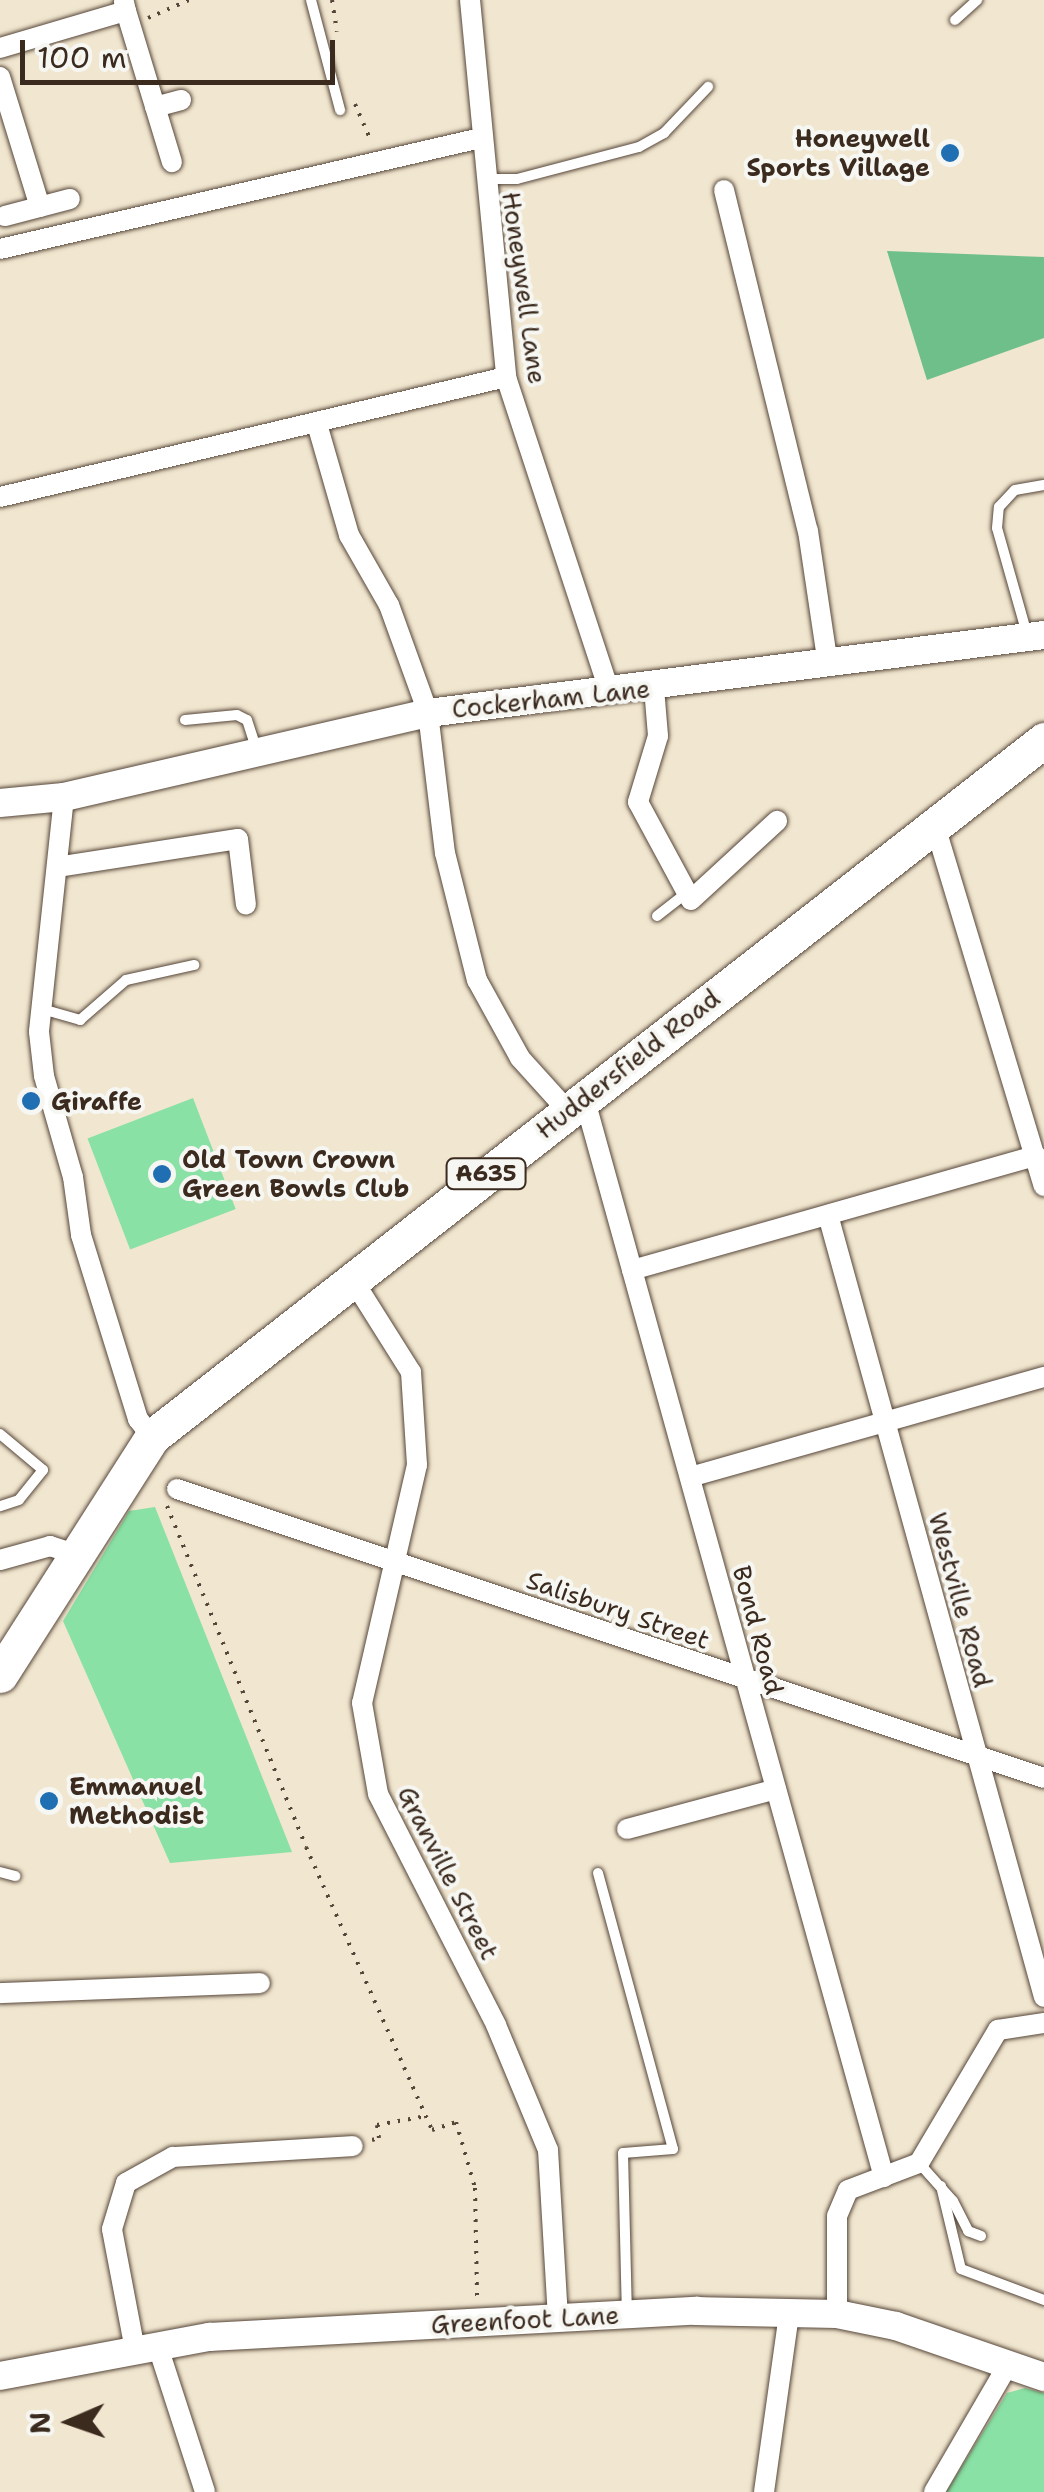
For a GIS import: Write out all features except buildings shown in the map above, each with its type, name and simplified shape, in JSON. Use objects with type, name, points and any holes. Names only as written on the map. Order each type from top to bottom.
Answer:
[{"type":"highway","name":"Huddersfield Road","points":[[0,1674],[152,1438],[1044,740]]},
{"type":"street","name":"Honeywell Lane","points":[[470,0],[480,138],[506,377],[608,688]]},
{"type":"street","points":[[0,48],[127,12],[172,162]]},
{"type":"street","points":[[0,77],[40,207]]},
{"type":"street","points":[[155,108],[180,100]]},
{"type":"street","points":[[0,249],[480,138]]},
{"type":"street","points":[[724,190],[808,531],[828,665]]},
{"type":"street","points":[[5,216],[70,199]]},
{"type":"street","points":[[0,498],[506,377]]},
{"type":"street","points":[[318,424],[349,535],[389,606],[428,713],[445,854],[477,980],[520,1058],[576,1104]]},
{"type":"street","name":"Cockerham Lane","points":[[0,803],[64,796],[428,713],[608,688],[654,688],[1036,636]]},
{"type":"street","points":[[654,688],[658,736],[638,802],[691,900],[778,821]]},
{"type":"street","points":[[64,796],[42,1009],[44,1076],[73,1177],[80,1234],[138,1419],[152,1438]]},
{"type":"street","points":[[935,826],[1044,1186]]},
{"type":"street","points":[[56,867],[238,840],[246,905]]},
{"type":"street","name":"Bond Road","points":[[576,1104],[632,1270],[884,2176]]},
{"type":"street","points":[[632,1270],[1036,1156]]},
{"type":"street","name":"Westville Road","points":[[828,1215],[1044,1998]]},
{"type":"street","name":"Granville Street","points":[[353,1280],[411,1372],[417,1465],[362,1702],[378,1794],[496,2025],[548,2150],[558,2318]]},
{"type":"street","points":[[690,1478],[1044,1377]]},
{"type":"street","name":"Salisbury Street","points":[[170,1490],[1044,1778]]},
{"type":"street","points":[[0,1560],[50,1546],[74,1554]]},
{"type":"street","points":[[627,1829],[776,1789]]},
{"type":"street","points":[[0,1993],[260,1982]]},
{"type":"street","points":[[837,2314],[840,2202],[848,2190],[920,2163],[998,2030],[1044,2023]]},
{"type":"street","points":[[205,2492],[146,2349],[112,2230],[126,2183],[172,2157],[354,2146]]},
{"type":"street","points":[[764,2492],[789,2313]]},
{"type":"street","name":"Greenfoot Lane","points":[[0,2376],[209,2337],[627,2314],[789,2313],[837,2314],[1009,2363],[1044,2377]]},
{"type":"street","points":[[934,2492],[1009,2363]]},
{"type":"lane","points":[[311,0],[340,110]]},
{"type":"lane","points":[[955,20],[977,0]]},
{"type":"lane","points":[[484,179],[518,179],[640,146],[664,133],[708,87]]},
{"type":"lane","points":[[1036,636],[998,528],[999,507],[1015,490],[1044,485]]},
{"type":"lane","points":[[186,720],[230,713],[244,718],[257,752]]},
{"type":"lane","points":[[657,916],[686,892]]},
{"type":"lane","points":[[42,1009],[80,1020],[99,1010],[126,980],[194,964]]},
{"type":"lane","points":[[0,1434],[43,1470],[23,1496],[0,1506]]},
{"type":"lane","points":[[0,1872],[15,1876]]},
{"type":"lane","points":[[598,1873],[673,2149],[624,2153],[627,2314]]},
{"type":"lane","points":[[920,2163],[968,2230],[981,2236]]},
{"type":"lane","points":[[940,2186],[961,2269],[1044,2300]]},
{"type":"path","points":[[127,12],[189,0]]},
{"type":"path","points":[[332,0],[337,35]]},
{"type":"path","points":[[352,92],[376,160]]},
{"type":"path","points":[[170,1490],[306,1848],[432,2130],[456,2122],[475,2188],[477,2322]]},
{"type":"path","points":[[354,2146],[379,2138],[376,2125],[426,2116]]},
{"type":"green space","points":[[887,251],[1044,257],[1044,338],[927,380]]},
{"type":"green space","name":"Old Town Crown Green Bowls Club","points":[[193,1098],[236,1209],[130,1250],[88,1138]]},
{"type":"green space","points":[[155,1507],[292,1852],[170,1863],[63,1621],[129,1511]]},
{"type":"green space","points":[[1025,2388],[1044,2393],[1044,2492],[946,2492],[1007,2393]]},
{"type":"place","name":"Honeywell Sports Village","points":[[950,153]]},
{"type":"place","name":"Giraffe","points":[[31,1101]]},
{"type":"place","name":"Old Town Crown Green Bowls Club","points":[[162,1174]]},
{"type":"place","name":"Emmanuel Methodist","points":[[49,1801]]}]
